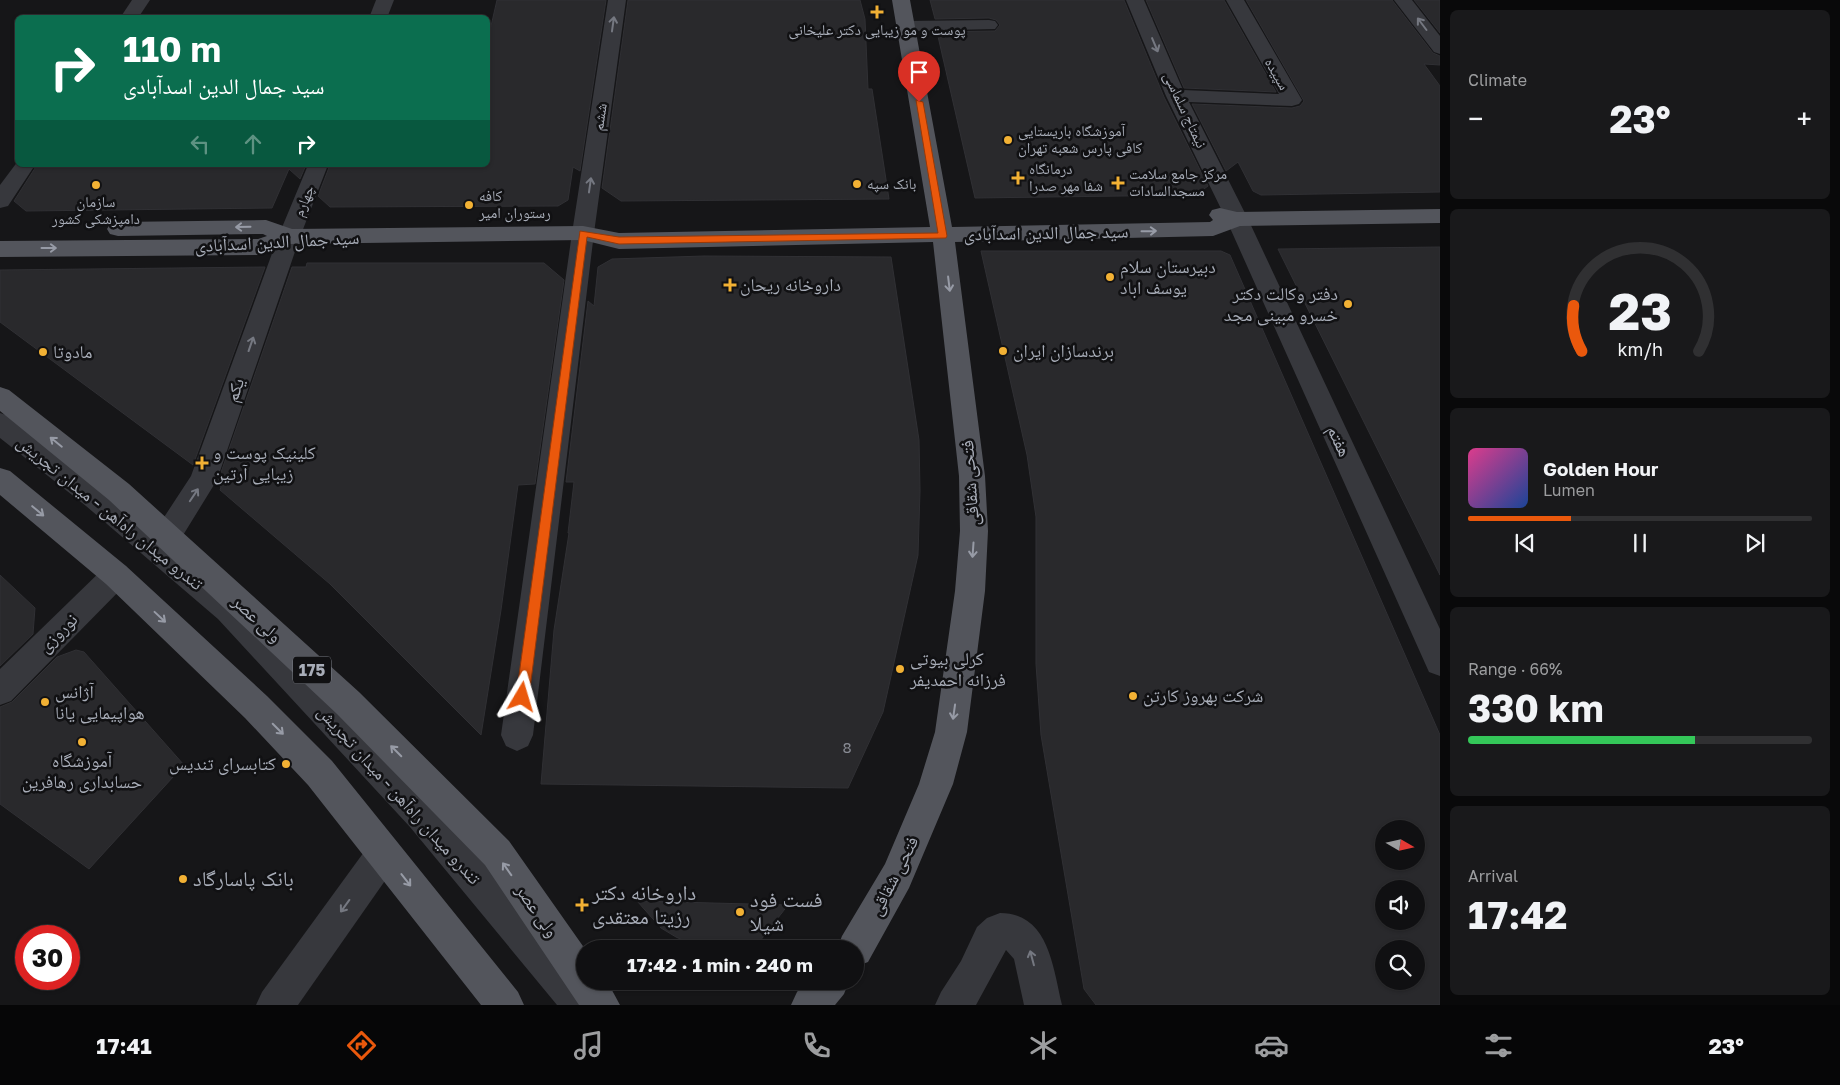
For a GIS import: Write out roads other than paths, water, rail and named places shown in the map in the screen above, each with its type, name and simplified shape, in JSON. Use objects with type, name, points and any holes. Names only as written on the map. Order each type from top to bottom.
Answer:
[{"type":"main road","name":"فتحی شقاقی","points":[[861,940],[897,876],[936,784],[951,732],[970,591],[974,531],[972,476],[941,226],[901,0]]},
{"type":"main road","name":"سید جمال الدین اسدآبادی","points":[[0,249],[258,247],[289,237],[583,233],[619,240],[941,226],[1213,229],[1237,219],[1440,216]]},
{"type":"main road","points":[[0,230],[266,227],[289,237]]},
{"type":"main road","name":"ولی عصر","points":[[0,397],[119,492],[348,703],[496,853],[576,968]]},
{"type":"main road","points":[[0,480],[116,575],[287,738],[320,772],[505,1005]]},
{"type":"main road","name":"ولی عصر","points":[[591,990],[601,1005]]},
{"type":"main road","points":[[810,1005],[822,990]]},
{"type":"street","points":[[131,15],[141,0]]},
{"type":"street","points":[[379,15],[386,0]]},
{"type":"street","name":"ششم","points":[[518,735],[583,233],[617,0]]},
{"type":"street","name":"نیمتاج سلماسی","points":[[1135,0],[1176,96],[1237,219]]},
{"type":"street","name":"سپیده","points":[[1176,96],[1292,100],[1235,0]]},
{"type":"street","points":[[1403,0],[1440,48]]},
{"type":"street","points":[[906,26],[989,25]]},
{"type":"street","points":[[0,201],[24,167]]},
{"type":"street","name":"چهارم","points":[[289,237],[317,167]]},
{"type":"street","name":"هفتم","points":[[1237,219],[1440,662]]},
{"type":"street","name":"یکم","points":[[166,536],[203,480],[289,237]]},
{"type":"street","name":"تندرو میدان راه‌آهن - میدان تجریش","points":[[0,423],[96,498],[228,610],[422,815],[581,1005]]},
{"type":"street","name":"نوروزی","points":[[0,690],[116,575]]},
{"type":"street","points":[[275,1005],[384,852]]},
{"type":"street","points":[[954,1005],[974,974],[990,940],[1000,931],[1012,931],[1030,949],[1043,1005]]},
{"type":"place","name":"پوست و مو زیبایی دکتر علیخانی","points":[[877,12]]},
{"type":"place","name":"آموزشگاه باریستایی کافی پارس شعبه تهران","points":[[1008,140]]},
{"type":"place","name":"درمانگاه شفا مهر صدرا","points":[[1018,178]]},
{"type":"place","name":"مرکز جامع سلامت مسجدالسادات","points":[[1118,183]]},
{"type":"place","name":"بانک سپه","points":[[857,184]]},
{"type":"place","name":"سازمان دامپزشکی کشور","points":[[96,185]]},
{"type":"place","name":"کافه رستوران امیر","points":[[469,205]]},
{"type":"place","name":"دبیرستان سلام یوسف اباد","points":[[1110,277]]},
{"type":"place","name":"داروخانه ریحان","points":[[730,285]]},
{"type":"place","name":"دفتر وکالت دکتر خسرو مبینی مجد","points":[[1348,304]]},
{"type":"place","name":"برندسازان ایران","points":[[1003,351]]},
{"type":"place","name":"مادوتا","points":[[43,352]]},
{"type":"place","name":"کلینیک پوست و زیبایی آرتین","points":[[202,463]]},
{"type":"place","name":"کرلی بیوتی فرزانه احمدیفر","points":[[900,669]]},
{"type":"place","name":"شرکت بهروز کارتن","points":[[1133,696]]},
{"type":"place","name":"آژانس هواپیمایی یانا","points":[[45,702]]},
{"type":"place","name":"آموزشگاه حسابداری رهافرین","points":[[82,742]]},
{"type":"place","name":"کتابسرای تندیس","points":[[286,764]]},
{"type":"place","name":"بانک پاسارگاد","points":[[183,879]]},
{"type":"place","name":"داروخانه دکتر رزیتا معتقدی","points":[[582,905]]},
{"type":"place","name":"فست فود شیلا","points":[[740,912]]}]
